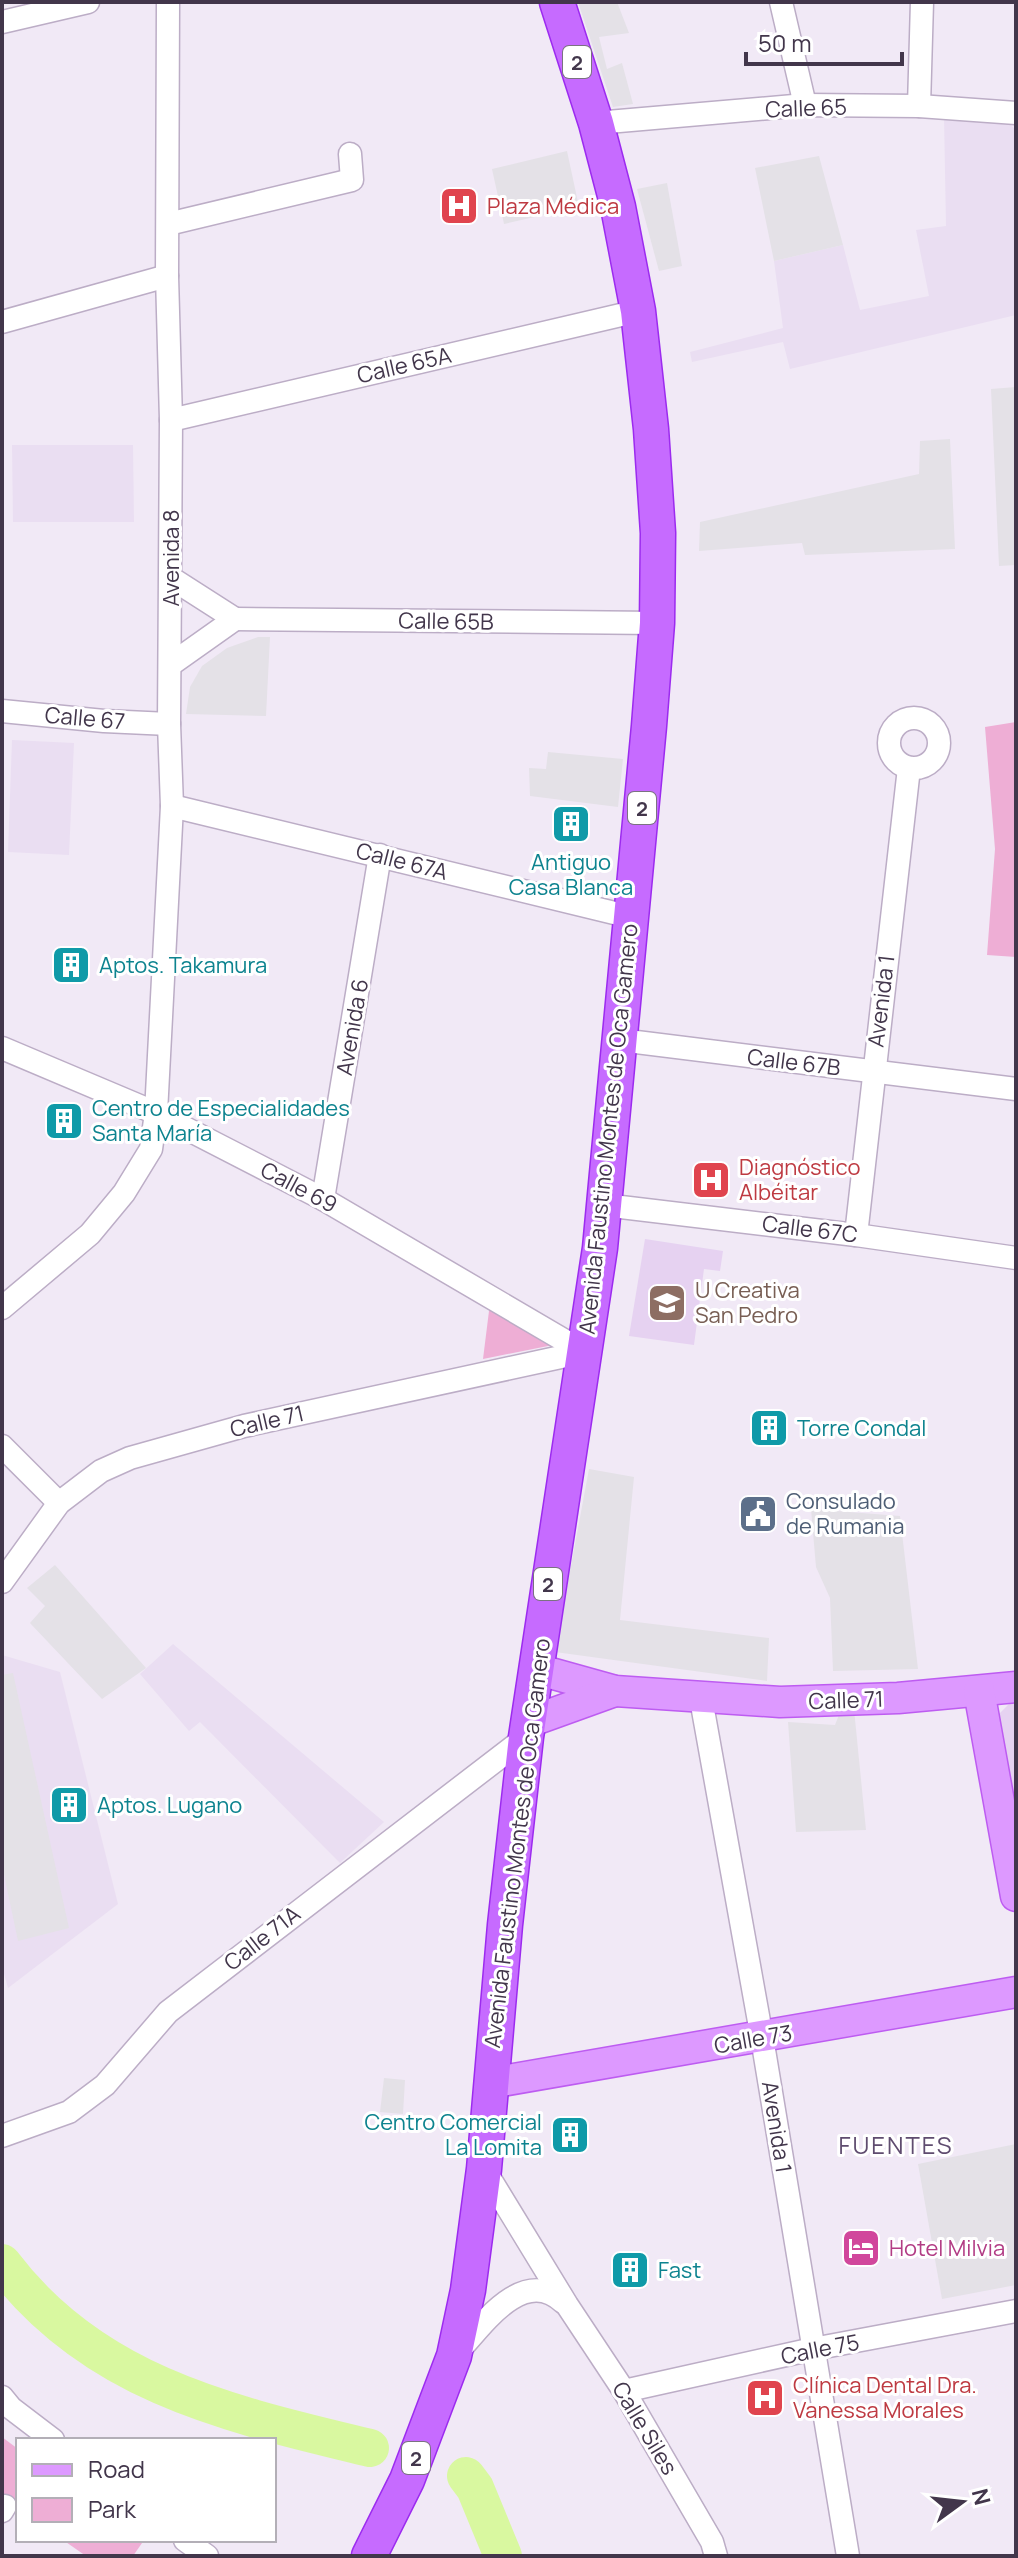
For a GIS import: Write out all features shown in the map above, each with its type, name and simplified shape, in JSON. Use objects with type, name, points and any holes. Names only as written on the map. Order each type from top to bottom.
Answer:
[{"type":"highway","name":"Avenida Faustino Montes de Oca Gamero","points":[[454,2356],[468,2290],[484,2169],[490,2083],[528,1730],[604,1205],[657,623],[658,533],[638,311],[618,207],[596,123],[557,2]]},
{"type":"highway","name":"2","points":[[369,2556],[407,2480],[454,2356]]},
{"type":"main road","name":"Calle 71","points":[[536,1669],[615,1691],[701,1699],[795,1702],[898,1698],[1016,1687]]},
{"type":"main road","points":[[528,1730],[615,1691]]},
{"type":"main road","points":[[979,1691],[1016,1896]]},
{"type":"main road","name":"Calle 73","points":[[490,2083],[1016,1992]]},
{"type":"street","points":[[2,22],[88,2]]},
{"type":"street","name":"Avenida 8","points":[[2,1308],[90,1234],[124,1193],[151,1149],[156,1113],[172,806],[169,724],[171,420],[167,276],[168,2]]},
{"type":"street","points":[[781,2],[805,105]]},
{"type":"street","points":[[919,106],[922,2]]},
{"type":"street","name":"Calle 65","points":[[596,123],[805,105],[919,106],[1016,113]]},
{"type":"street","points":[[168,224],[352,180],[350,154]]},
{"type":"street","points":[[2,322],[167,276]]},
{"type":"street","name":"Calle 65A","points":[[171,420],[638,311]]},
{"type":"street","points":[[170,665],[235,619],[171,578]]},
{"type":"street","name":"Calle 65B","points":[[235,619],[657,623]]},
{"type":"street","name":"Calle 67","points":[[2,711],[169,724]]},
{"type":"street","name":"Avenida 1","points":[[856,1235],[909,768]]},
{"type":"street","name":"Calle 67A","points":[[172,806],[631,917]]},
{"type":"street","name":"Avenida 6","points":[[323,1199],[380,855]]},
{"type":"street","name":"Calle 67B","points":[[620,1040],[1016,1089]]},
{"type":"street","name":"Calle 69","points":[[2,1048],[156,1113],[323,1199],[584,1352]]},
{"type":"street","name":"Calle 67C","points":[[604,1205],[1016,1258]]},
{"type":"street","name":"Calle 71","points":[[2,1582],[59,1503],[101,1471],[164,1446],[584,1352]]},
{"type":"street","points":[[2,1446],[59,1503]]},
{"type":"street","name":"Avenida 1","points":[[701,1699],[762,2038],[848,2556]]},
{"type":"street","name":"Calle 71A","points":[[2,2136],[69,2112],[105,2085],[168,2012],[528,1730]]},
{"type":"street","name":"Calle Siles","points":[[484,2169],[624,2391],[712,2542],[716,2556]]},
{"type":"street","points":[[454,2356],[499,2308],[518,2294],[535,2290],[552,2291],[567,2305]]},
{"type":"street","name":"Calle 75","points":[[624,2391],[813,2349],[1016,2311]]},
{"type":"street","points":[[2,2397],[11,2408],[50,2438]]},
{"type":"street","points":[[188,2542],[207,2556]]},
{"type":"shaded area","points":[[578,2],[617,2],[629,33],[599,37],[607,69],[622,63],[633,104],[613,107]]},
{"type":"shaded area","points":[[944,116],[1005,120],[1016,130],[1016,315],[790,369],[783,342],[692,362],[690,352],[783,328],[774,261],[843,245],[860,310],[929,296],[916,230],[946,226]]},
{"type":"shaded area","points":[[567,151],[579,207],[504,224],[492,169]]},
{"type":"shaded area","points":[[819,156],[843,245],[774,261],[755,168]]},
{"type":"shaded area","points":[[667,183],[682,266],[659,271],[637,189]]},
{"type":"shaded area","points":[[1016,387],[1016,565],[999,566],[991,389]]},
{"type":"shaded area","points":[[950,439],[955,549],[805,555],[802,543],[699,551],[700,522],[919,474],[920,441]]},
{"type":"shaded area","points":[[12,445],[133,445],[134,522],[13,522]]},
{"type":"shaded area","points":[[258,637],[270,637],[266,716],[186,714],[190,687],[202,666],[227,648]]},
{"type":"shaded area","points":[[12,740],[74,743],[69,855],[8,852]]},
{"type":"shaded area","points":[[548,752],[623,759],[618,807],[530,796],[529,768],[546,769]]},
{"type":"shaded area","name":"U Creativa San Pedro","points":[[645,1239],[723,1251],[720,1271],[704,1269],[694,1345],[629,1336]]},
{"type":"shaded area","points":[[589,1469],[634,1477],[620,1620],[769,1638],[767,1681],[555,1652]]},
{"type":"shaded area","points":[[811,1509],[900,1516],[918,1669],[833,1671],[830,1598],[816,1567]]},
{"type":"shaded area","points":[[55,1565],[146,1668],[102,1699],[30,1623],[45,1606],[27,1588]]},
{"type":"shaded area","points":[[173,1644],[384,1822],[340,1863],[200,1722],[189,1731],[140,1674]]},
{"type":"shaded area","points":[[2,1655],[60,1672],[118,1904],[8,1988],[2,1967]]},
{"type":"shaded area","points":[[13,1673],[69,1928],[18,1941],[2,1865],[2,1675]]},
{"type":"shaded area","points":[[1009,1704],[1016,1704],[1016,1817],[999,1721],[999,1714]]},
{"type":"shaded area","points":[[854,1709],[866,1830],[796,1832],[788,1722],[835,1725],[841,1710]]},
{"type":"shaded area","points":[[384,2078],[405,2080],[403,2114],[380,2112]]},
{"type":"shaded area","points":[[1016,2144],[1016,2285],[942,2299],[918,2164]]},
{"type":"green space","points":[[1016,722],[1016,957],[987,955],[995,849],[985,727]]},
{"type":"green space","points":[[490,1303],[558,1344],[483,1359]]},
{"type":"green space","points":[[2,2437],[16,2448],[16,2508],[2,2498]]},
{"type":"green space","points":[[66,2542],[142,2543],[133,2556],[86,2556]]},
{"type":"waterway","points":[[2,2263],[38,2305],[79,2339],[122,2366],[216,2407],[370,2448]]},
{"type":"waterway","points":[[466,2476],[475,2488],[503,2556]]},
{"type":"place","name":"Plaza Médica","points":[[459,206]]},
{"type":"place","name":"Antiguo Casa Blanca","points":[[571,824]]},
{"type":"place","name":"Aptos. Takamura","points":[[71,965]]},
{"type":"place","name":"Centro de Especialidades Santa María","points":[[64,1121]]},
{"type":"place","name":"Diagnóstico Albéitar","points":[[711,1180]]},
{"type":"place","name":"U Creativa San Pedro","points":[[667,1303]]},
{"type":"place","name":"Torre Condal","points":[[769,1428]]},
{"type":"place","name":"Consulado de Rumania","points":[[758,1514]]},
{"type":"place","name":"Aptos. Lugano","points":[[69,1805]]},
{"type":"place","name":"Centro Comercial La Lomita","points":[[570,2135]]},
{"type":"place","name":"Hotel Milvia","points":[[861,2248]]},
{"type":"place","name":"Fast","points":[[630,2270]]},
{"type":"place","name":"Clínica Dental Dra. Vanessa Morales","points":[[765,2398]]},
{"type":"district","name":"FUENTES","points":[[896,2144]]}]
